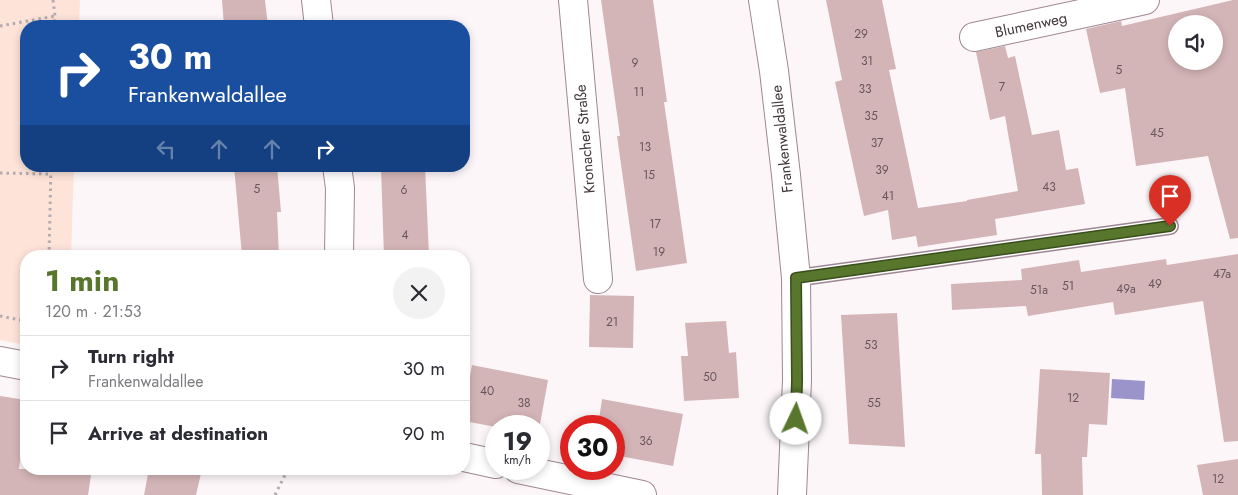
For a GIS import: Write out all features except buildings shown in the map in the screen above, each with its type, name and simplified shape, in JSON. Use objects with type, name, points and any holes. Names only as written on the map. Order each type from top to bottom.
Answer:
[{"type":"street","points":[[316,0],[318,20]]},
{"type":"street","name":"Kronacher Straße","points":[[573,0],[598,279]]},
{"type":"street","name":"Frankenwaldallee","points":[[763,0],[774,71],[796,278],[797,380],[792,495]]},
{"type":"street","name":"Blumenweg","points":[[974,37],[1145,0]]},
{"type":"street","points":[[338,172],[340,188],[339,250]]},
{"type":"street","points":[[0,361],[20,365]]},
{"type":"street","points":[[470,458],[485,462]]},
{"type":"street","points":[[550,477],[605,491],[642,495]]},
{"type":"lane","points":[[796,278],[1170,226]]},
{"type":"path","points":[[52,0],[55,20]]},
{"type":"path","points":[[33,20],[55,16]]},
{"type":"path","points":[[0,26],[20,22]]},
{"type":"path","points":[[0,173],[51,174],[49,250]]},
{"type":"path","points":[[0,316],[20,320]]},
{"type":"path","points":[[275,495],[285,475]]},
{"type":"shaded area","points":[[0,0],[80,0],[79,20],[20,20],[20,172],[74,172],[71,250],[20,250],[20,344],[0,340]]},
{"type":"shaded area","points":[[1112,379],[1145,381],[1144,400],[1111,398]]},
{"type":"route","points":[[796,419],[796,278],[1170,226]]}]
